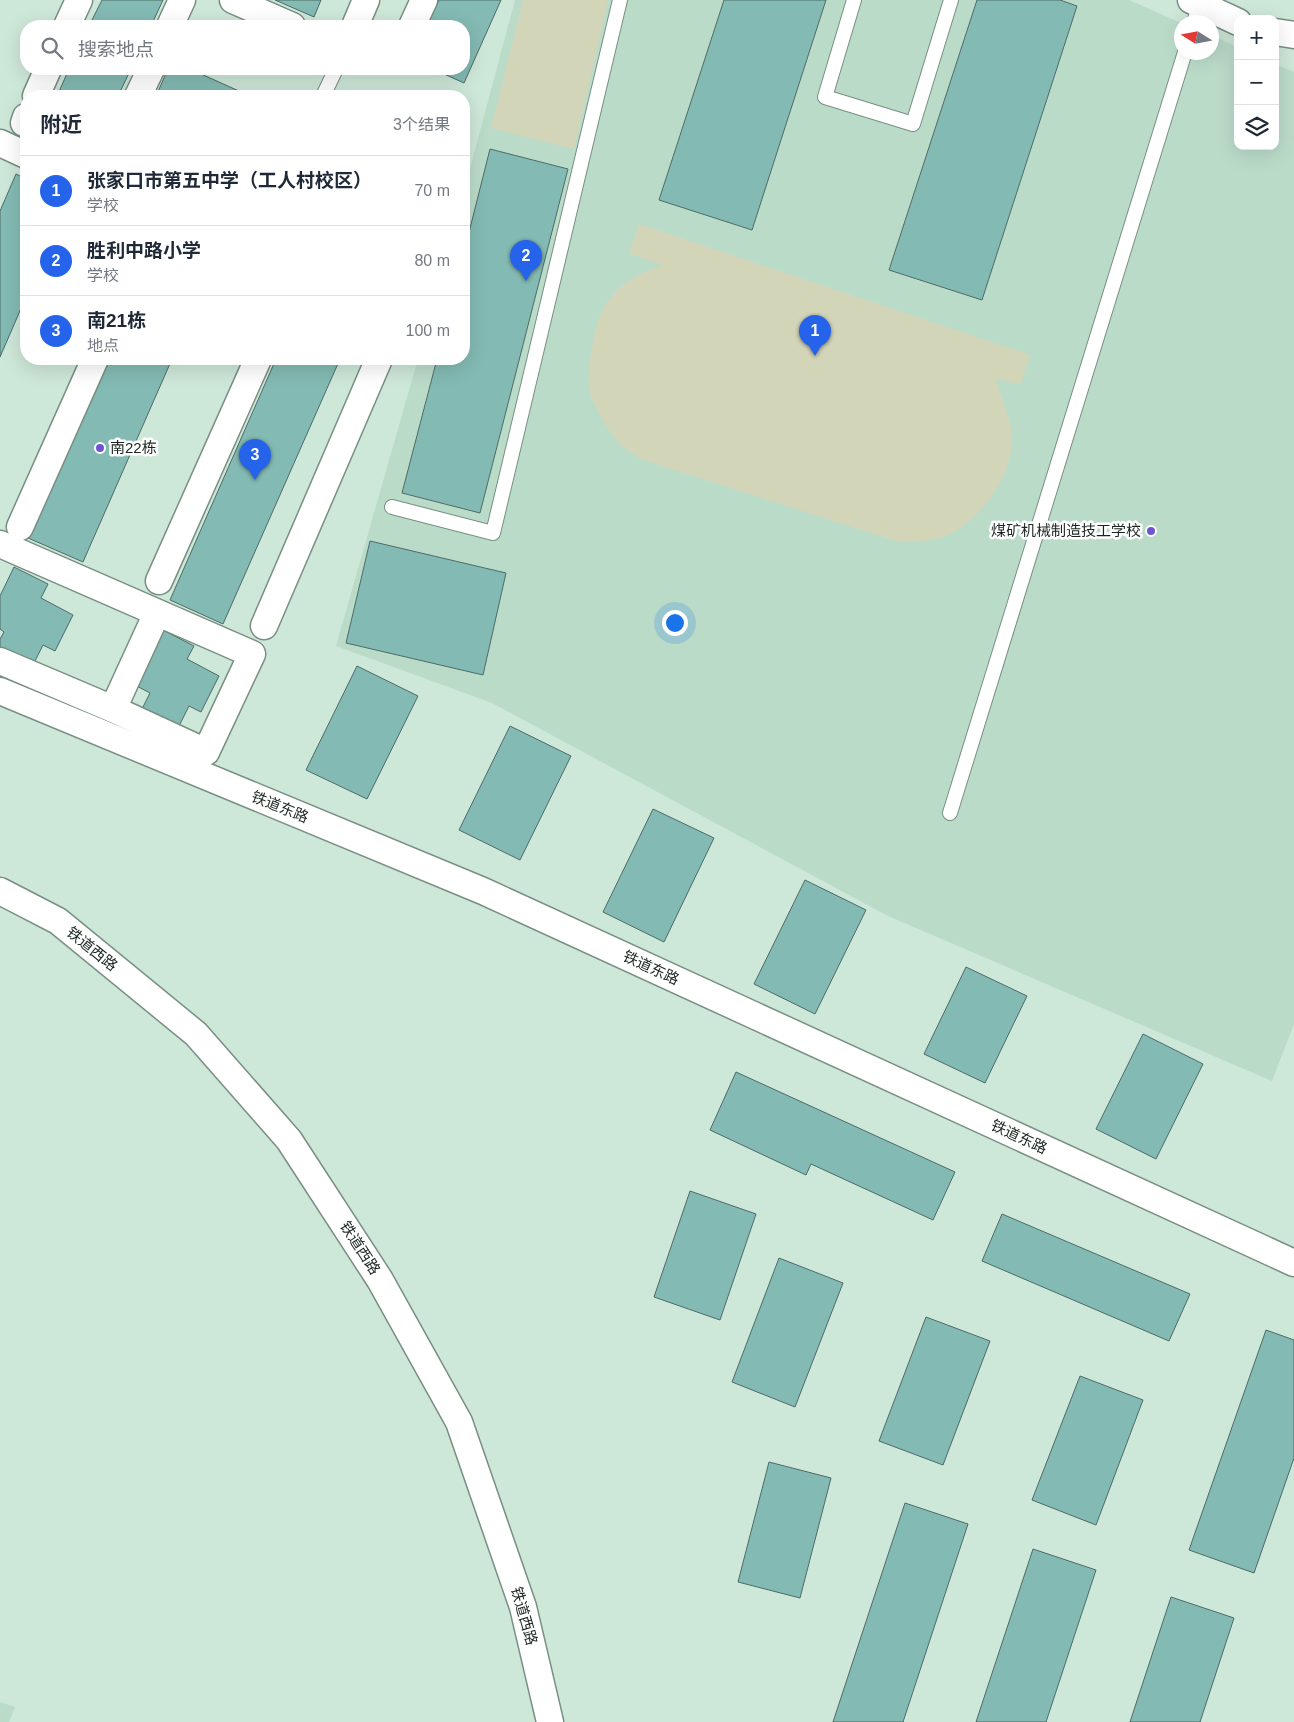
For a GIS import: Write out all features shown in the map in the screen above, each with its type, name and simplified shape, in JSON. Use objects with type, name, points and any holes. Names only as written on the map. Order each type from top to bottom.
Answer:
[{"type":"street","points":[[70,20],[79,0]]},
{"type":"street","points":[[173,20],[182,0]]},
{"type":"street","points":[[357,20],[366,0]]},
{"type":"street","points":[[415,20],[424,0]]},
{"type":"street","points":[[236,1],[279,20]]},
{"type":"street","points":[[1195,9],[1234,21]]},
{"type":"street","points":[[1279,33],[1294,35]]},
{"type":"street","points":[[39,90],[45,75]]},
{"type":"street","points":[[141,90],[148,75]]},
{"type":"street","points":[[20,527],[92,365]]},
{"type":"street","points":[[159,581],[255,365]]},
{"type":"street","points":[[264,626],[376,365]]},
{"type":"street","points":[[0,544],[252,654],[206,752],[0,660]]},
{"type":"street","points":[[113,709],[157,613]]},
{"type":"street","name":"铁道东路","points":[[0,692],[482,890],[1294,1263]]},
{"type":"street","name":"铁道西路","points":[[0,891],[58,922],[196,1034],[289,1140],[380,1280],[459,1422],[523,1607],[550,1722]]},
{"type":"lane","points":[[392,507],[493,533],[620,0]]},
{"type":"lane","points":[[854,0],[825,97],[913,124],[951,0]]},
{"type":"lane","points":[[950,813],[1183,60]]},
{"type":"lane","points":[[326,90],[333,75]]},
{"type":"shaded area","points":[[515,0],[1129,0],[1174,20],[1174,60],[1219,60],[1219,39],[1234,45],[1234,150],[1279,150],[1279,66],[1294,72],[1294,1024],[1272,1081],[888,916],[492,703],[336,646],[416,365],[470,365],[470,169]]},
{"type":"shaded area","points":[[523,0],[608,0],[574,149],[491,128]]},
{"type":"shaded area","points":[[639,224],[1030,355],[1020,385],[996,378],[1008,415],[1012,437],[1011,452],[1007,466],[993,495],[972,519],[948,535],[924,541],[899,542],[644,460],[632,453],[616,439],[600,416],[590,393],[589,368],[598,322],[611,296],[632,279],[663,265],[629,253]]},
{"type":"shaded area","points":[[0,1702],[15,1707],[9,1722],[0,1722]]},
{"type":"building","points":[[102,0],[163,0],[154,20],[92,20]]},
{"type":"building","points":[[275,0],[321,0],[314,17]]},
{"type":"building","points":[[439,0],[501,0],[470,70],[470,20],[430,20]]},
{"type":"building","points":[[724,0],[826,0],[752,230],[659,200]]},
{"type":"building","points":[[977,0],[1060,0],[1077,6],[982,300],[889,270]]},
{"type":"building","points":[[66,75],[128,75],[121,90],[60,90]]},
{"type":"building","points":[[165,75],[203,75],[237,90],[159,90]]},
{"type":"building","points":[[446,75],[468,75],[464,83]]},
{"type":"building","points":[[490,149],[568,169],[480,513],[402,493],[435,365],[470,365],[470,228]]},
{"type":"building","points":[[16,174],[20,176],[20,311],[0,357],[0,211]]},
{"type":"building","name":"南22栋","points":[[104,365],[169,365],[83,562],[28,538]]},
{"type":"building","points":[[273,365],[337,365],[223,624],[170,600]]},
{"type":"building","points":[[370,541],[506,573],[483,675],[346,643]]},
{"type":"building","points":[[14,567],[48,584],[41,598],[73,615],[55,651],[43,645],[31,669],[0,653],[0,639],[4,632],[0,629],[0,596]]},
{"type":"building","points":[[161,629],[194,646],[187,659],[219,676],[201,712],[189,706],[177,730],[141,711],[150,693],[133,684]]},
{"type":"building","points":[[357,666],[418,696],[367,799],[306,770]]},
{"type":"building","points":[[510,726],[571,756],[520,860],[459,830]]},
{"type":"building","points":[[653,809],[714,838],[664,942],[603,912]]},
{"type":"building","points":[[805,880],[866,910],[815,1014],[754,984]]},
{"type":"building","points":[[966,967],[1027,996],[985,1083],[924,1054]]},
{"type":"building","points":[[1143,1034],[1203,1064],[1156,1159],[1096,1129]]},
{"type":"building","points":[[736,1072],[955,1172],[933,1220],[811,1164],[806,1175],[710,1130]]},
{"type":"building","points":[[690,1191],[756,1214],[720,1320],[654,1297]]},
{"type":"building","points":[[1002,1214],[1190,1294],[1169,1341],[982,1261]]},
{"type":"building","points":[[779,1258],[843,1283],[795,1407],[732,1382]]},
{"type":"building","points":[[926,1317],[990,1341],[943,1465],[879,1441]]},
{"type":"building","points":[[1266,1330],[1294,1340],[1294,1458],[1254,1573],[1189,1550]]},
{"type":"building","points":[[1080,1376],[1143,1400],[1096,1525],[1032,1500]]},
{"type":"building","points":[[769,1462],[831,1478],[800,1598],[738,1582]]},
{"type":"building","points":[[905,1503],[968,1524],[903,1722],[833,1722]]},
{"type":"building","points":[[1033,1549],[1096,1570],[1046,1722],[976,1722]]},
{"type":"building","points":[[1171,1597],[1234,1618],[1200,1722],[1130,1722]]},
{"type":"place","name":"胜利中路小学","points":[[526,281]]},
{"type":"place","name":"张家口市第五中学（工人村校区）","points":[[815,356]]},
{"type":"place","name":"南22栋","points":[[100,448]]},
{"type":"place","name":"南21栋","points":[[255,480]]},
{"type":"place","name":"煤矿机械制造技工学校","points":[[1151,531]]}]
